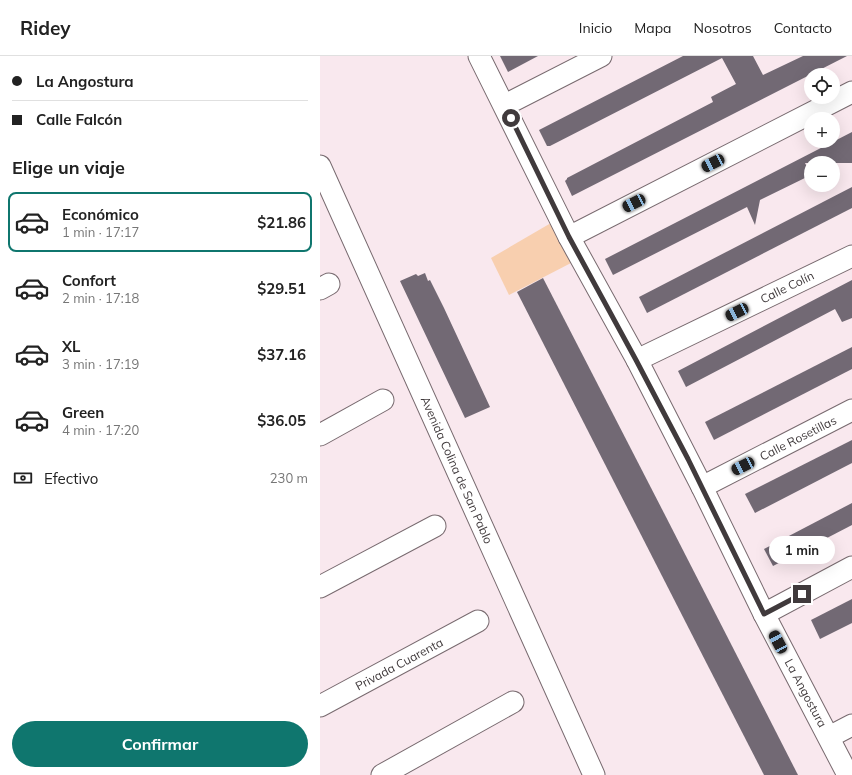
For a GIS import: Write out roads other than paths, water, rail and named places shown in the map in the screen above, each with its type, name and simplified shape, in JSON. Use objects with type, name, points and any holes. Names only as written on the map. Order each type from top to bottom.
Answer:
[{"type":"street","name":"La Angostura","points":[[479,56],[505,105],[569,237],[636,360],[702,487],[764,614],[848,775]]},
{"type":"street","points":[[505,105],[601,56]]},
{"type":"street","points":[[569,237],[852,92]]},
{"type":"street","name":"Avenida Colina de San Pablo","points":[[320,166],[594,775]]},
{"type":"street","name":"Calle Colín","points":[[636,360],[852,256]]},
{"type":"street","points":[[320,435],[383,400]]},
{"type":"street","name":"Calle Rosetillas","points":[[702,487],[852,410]]},
{"type":"street","points":[[320,587],[434,526]]},
{"type":"street","points":[[764,614],[852,568]]},
{"type":"street","name":"Privada Cuarenta","points":[[320,706],[478,621]]},
{"type":"street","points":[[382,775],[513,702]]},
{"type":"street","points":[[829,737],[852,725]]}]
